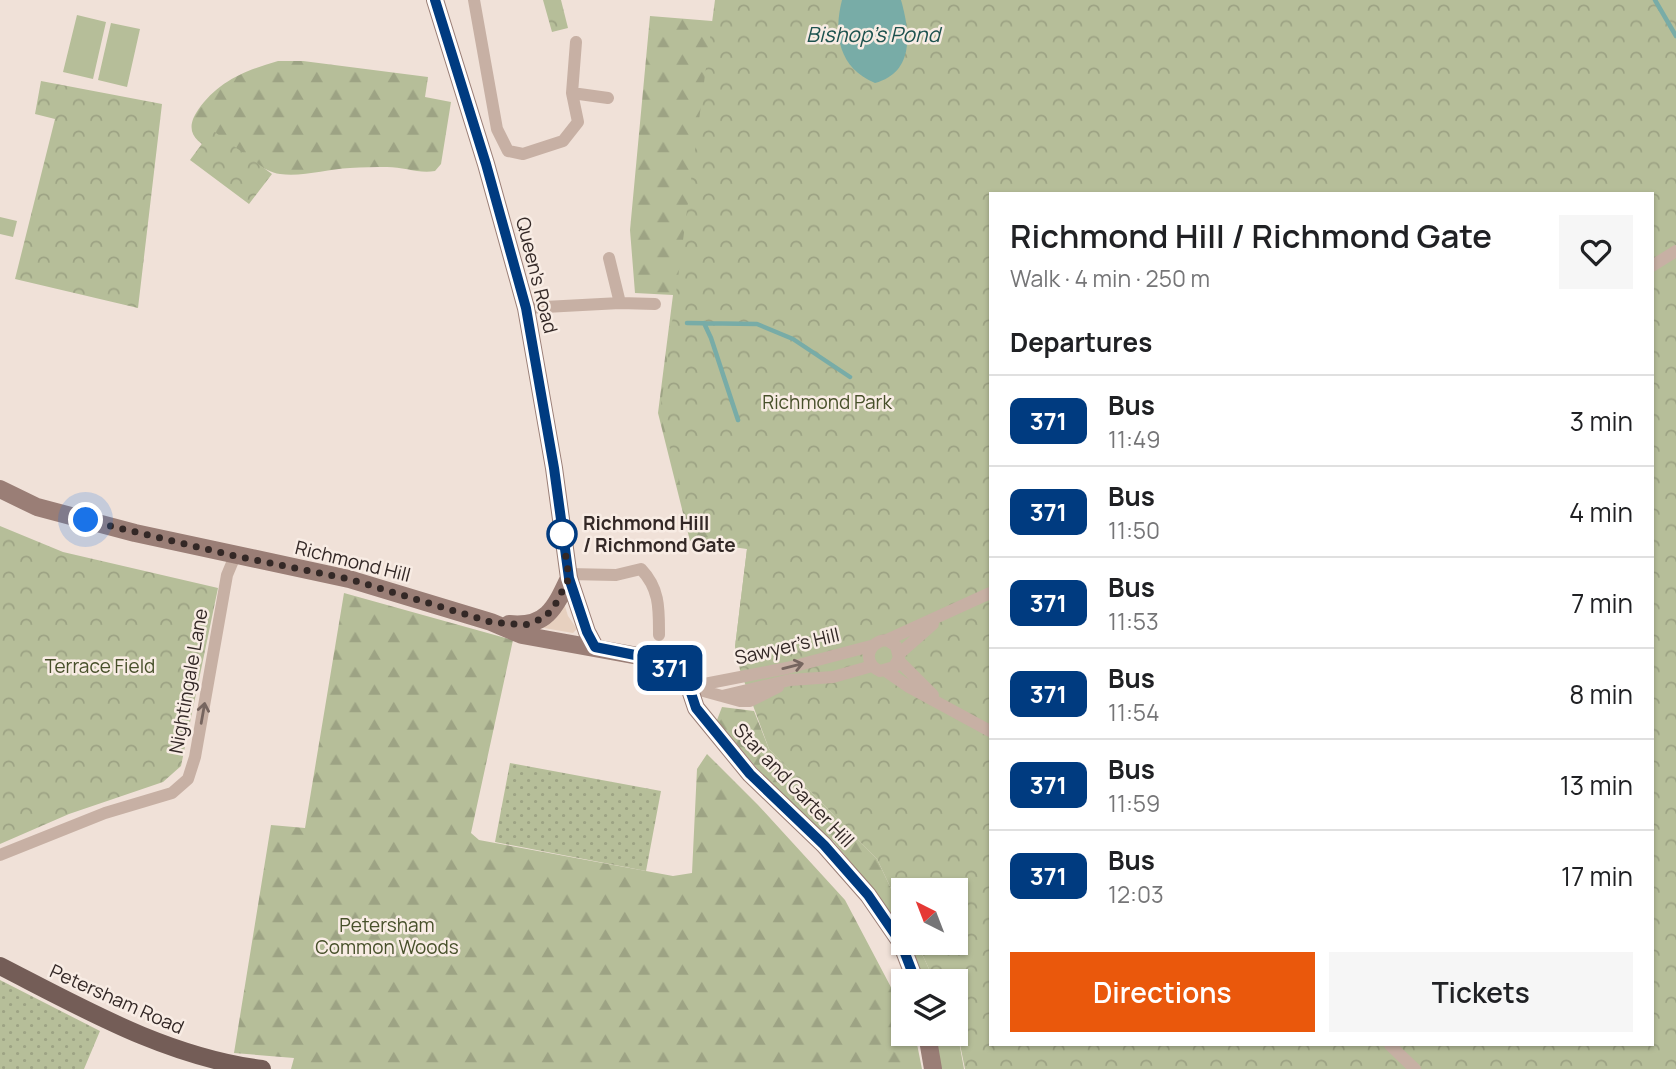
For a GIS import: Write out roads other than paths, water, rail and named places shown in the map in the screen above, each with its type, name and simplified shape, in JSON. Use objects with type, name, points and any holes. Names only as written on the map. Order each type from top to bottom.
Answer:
[{"type":"main road","name":"Queen's Road","points":[[435,0],[486,164],[526,308],[554,468],[569,576],[587,632],[595,647]]},
{"type":"main road","name":"Richmond Hill","points":[[0,489],[37,507],[235,556],[349,579],[491,622],[522,635],[655,659],[670,668],[689,687]]},
{"type":"main road","points":[[491,622],[525,625],[544,618],[554,607],[569,576]]},
{"type":"main road","name":"Star and Garter Hill","points":[[689,687],[696,708],[750,774],[824,845],[868,895],[901,943],[911,969]]},
{"type":"main road","name":"Petersham Road","points":[[0,966],[134,1033],[220,1062],[262,1069]]},
{"type":"main road","points":[[929,1046],[933,1069]]},
{"type":"street","points":[[474,0],[497,129],[508,151],[523,154],[563,142],[578,122],[572,93],[576,42]]},
{"type":"street","points":[[572,93],[608,98]]},
{"type":"street","points":[[1654,264],[1676,251]]},
{"type":"street","points":[[609,258],[621,303]]},
{"type":"street","points":[[526,308],[655,304]]},
{"type":"street","name":"Nightingale Lane","points":[[0,855],[105,813],[173,793],[188,779],[195,757],[227,575],[235,556]]},
{"type":"street","points":[[569,576],[616,575],[641,569],[653,585],[660,602],[659,635]]},
{"type":"street","points":[[989,593],[887,640],[875,642],[868,657],[876,670],[886,671],[909,687],[989,730]]},
{"type":"street","points":[[886,671],[894,667],[898,657],[950,611]]},
{"type":"street","points":[[887,640],[895,646],[898,657],[941,703]]},
{"type":"street","name":"Sawyer's Hill","points":[[689,687],[787,668],[871,646]]},
{"type":"street","name":"Sawyer's Hill","points":[[689,687],[750,701],[790,680],[833,677],[872,666]]},
{"type":"street","points":[[1391,1046],[1415,1069]]},
{"type":"water","name":"Bishop's Pond","points":[[842,0],[901,0],[906,25],[906,49],[897,70],[888,78],[875,83],[853,69],[846,59],[838,26]]},
{"type":"waterway","points":[[1655,0],[1676,36]]},
{"type":"waterway","points":[[687,323],[757,324],[793,339],[850,377]]},
{"type":"waterway","points":[[704,323],[738,420]]},
{"type":"place","name":"Richmond Hill / Richmond Gate","points":[[562,534]]},
{"type":"park label","name":"Richmond Park","points":[[827,402]]},
{"type":"park label","name":"Terrace Field","points":[[100,666]]},
{"type":"park label","name":"Petersham Common Woods","points":[[387,936]]}]
